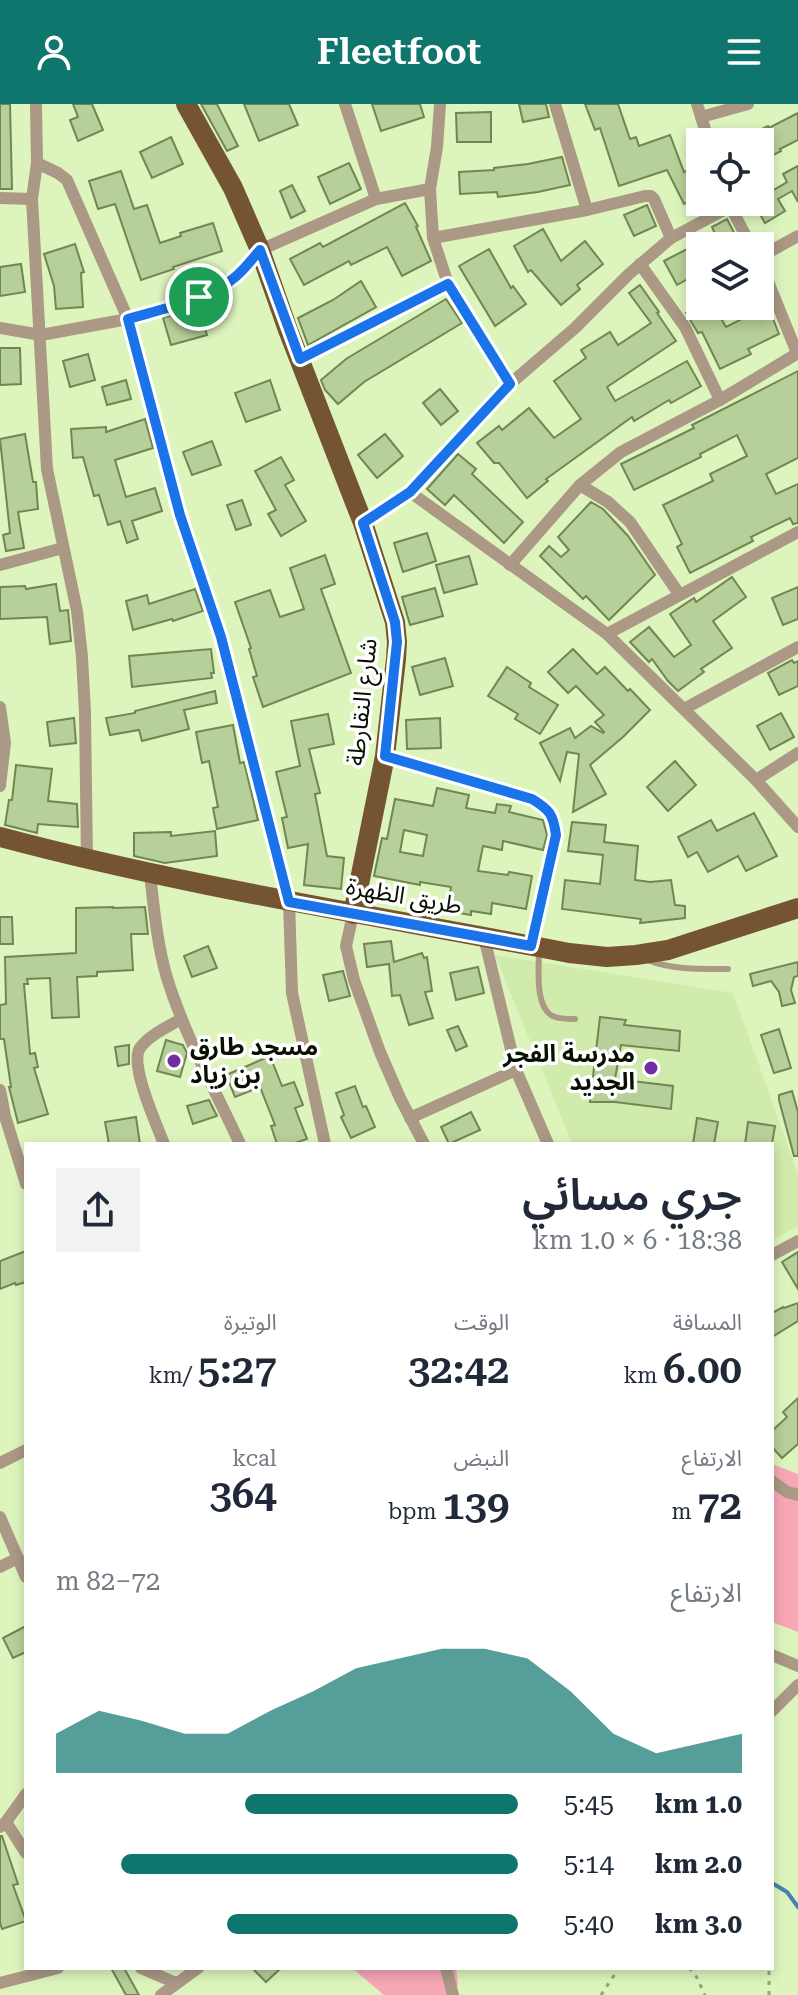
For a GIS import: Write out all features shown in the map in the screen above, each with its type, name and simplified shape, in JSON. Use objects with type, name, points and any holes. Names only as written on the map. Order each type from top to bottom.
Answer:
[{"type":"main road","name":"شارع النقارطة","points":[[186,104],[233,188],[260,250],[363,523],[395,622],[397,642],[385,756],[353,914]]},
{"type":"main road","name":"طريق الظهرة","points":[[0,837],[87,860],[289,902],[607,957],[668,950],[798,908]]},
{"type":"street","points":[[36,104],[37,163],[32,199],[47,469],[77,611],[82,657],[87,860]]},
{"type":"street","points":[[345,104],[376,199]]},
{"type":"street","points":[[440,104],[430,189],[433,238],[448,284],[510,384]]},
{"type":"street","points":[[555,104],[587,210]]},
{"type":"street","points":[[699,110],[748,104]]},
{"type":"street","points":[[37,163],[67,180],[128,319],[180,515],[221,637],[289,902],[292,993],[325,1142]]},
{"type":"street","points":[[0,328],[41,335],[128,319],[185,302],[233,279],[260,250],[376,199],[430,189]]},
{"type":"street","points":[[433,238],[651,196],[671,238]]},
{"type":"street","points":[[0,198],[32,199]]},
{"type":"street","points":[[363,523],[410,492],[510,384],[575,328],[640,264],[671,238],[709,216]]},
{"type":"street","points":[[774,251],[798,236]]},
{"type":"street","points":[[640,264],[685,327],[720,400]]},
{"type":"street","points":[[300,359],[448,284]]},
{"type":"street","points":[[510,565],[580,485],[621,452],[720,400],[797,353],[774,295]]},
{"type":"street","points":[[580,485],[608,502],[630,522],[679,594]]},
{"type":"street","points":[[410,492],[607,634],[756,780],[798,827]]},
{"type":"street","points":[[607,634],[798,532]]},
{"type":"street","points":[[0,565],[63,548]]},
{"type":"street","points":[[684,709],[798,647]]},
{"type":"street","points":[[0,707],[5,743],[0,786]]},
{"type":"street","points":[[756,780],[798,753]]},
{"type":"street","points":[[385,756],[532,799],[546,808],[553,818],[556,835],[535,946]]},
{"type":"street","points":[[150,874],[158,938],[181,1019],[239,1142]]},
{"type":"street","points":[[353,914],[346,946],[354,980],[380,1052],[423,1142]]},
{"type":"street","points":[[484,937],[516,1070],[547,1142]]},
{"type":"street","points":[[163,1142],[141,1080],[138,1050],[149,1039],[181,1019]]},
{"type":"street","points":[[410,1118],[516,1070]]},
{"type":"street","points":[[0,1090],[24,1178]]},
{"type":"street","points":[[774,1254],[798,1241]]},
{"type":"street","points":[[0,1463],[24,1451]]},
{"type":"street","points":[[774,1482],[787,1492],[798,1495]]},
{"type":"street","points":[[0,1517],[24,1572]]},
{"type":"street","points":[[0,1567],[18,1558]]},
{"type":"street","points":[[774,1656],[798,1666]]},
{"type":"street","points":[[774,1709],[798,1685]]},
{"type":"street","points":[[24,1797],[3,1825],[24,1851]]},
{"type":"street","points":[[0,1983],[50,1970]]},
{"type":"street","points":[[146,1970],[176,1983]]},
{"type":"street","points":[[161,1995],[195,1970]]},
{"type":"street","points":[[447,1970],[453,1995]]},
{"type":"lane","points":[[535,946],[538,986],[544,1008],[555,1017],[575,1019]]},
{"type":"lane","points":[[636,955],[669,967],[728,969]]},
{"type":"path","points":[[601,1995],[615,1974],[614,1970]]},
{"type":"path","points":[[691,1970],[705,1995]]},
{"type":"path","points":[[769,1970],[769,1995]]},
{"type":"shaded area","name":"مدرسة الفجر الجديد","points":[[495,955],[733,993],[798,1174],[798,1226],[774,1239],[774,1142],[571,1142]]},
{"type":"shaded area","points":[[774,1465],[798,1474],[798,1632],[774,1623]]},
{"type":"shaded area","points":[[354,1970],[456,1970],[458,1984],[454,1995],[384,1995]]},
{"type":"building","points":[[0,104],[10,104],[12,189],[0,189]]},
{"type":"building","points":[[73,104],[92,104],[103,130],[78,141],[70,120],[78,117]]},
{"type":"building","points":[[201,104],[217,104],[238,146],[227,151]]},
{"type":"building","points":[[244,104],[289,104],[298,125],[259,141]]},
{"type":"building","points":[[372,104],[420,104],[424,117],[381,131]]},
{"type":"building","points":[[519,104],[546,104],[549,117],[523,122]]},
{"type":"building","points":[[585,104],[618,104],[630,139],[636,137],[639,146],[670,135],[686,171],[686,203],[667,170],[619,186],[600,128],[595,130]]},
{"type":"building","points":[[491,112],[491,142],[457,142],[456,113]]},
{"type":"building","points":[[798,113],[798,140],[774,155],[774,128],[769,128]]},
{"type":"building","points":[[171,137],[183,164],[152,178],[140,152]]},
{"type":"building","points":[[562,157],[570,185],[498,197],[497,192],[460,194],[459,172],[494,170]]},
{"type":"building","points":[[349,163],[361,189],[330,204],[318,177]]},
{"type":"building","points":[[798,166],[798,202],[792,191],[778,199],[785,211],[765,223],[761,216],[774,216],[774,190],[787,182],[783,174]]},
{"type":"building","points":[[121,171],[134,209],[147,205],[160,243],[213,223],[222,251],[141,280],[115,204],[98,209],[89,181]]},
{"type":"building","points":[[292,185],[305,211],[291,218],[280,191]]},
{"type":"building","points":[[405,203],[418,226],[431,261],[402,276],[387,247],[351,265],[349,261],[304,285],[290,259],[320,243],[323,247]]},
{"type":"building","points":[[647,205],[656,226],[634,236],[624,215]]},
{"type":"building","points":[[727,219],[734,232],[714,232],[712,227]]},
{"type":"building","points":[[543,229],[561,261],[585,241],[603,264],[577,285],[580,289],[561,305],[531,270],[528,272],[514,246]]},
{"type":"building","points":[[75,244],[84,272],[81,273],[83,307],[56,309],[54,286],[44,254]]},
{"type":"building","points":[[489,249],[511,288],[513,286],[526,304],[495,326],[459,266]]},
{"type":"building","points":[[686,250],[686,280],[677,285],[664,261]]},
{"type":"building","points":[[21,264],[25,292],[0,296],[0,267]]},
{"type":"building","points":[[361,281],[376,307],[308,345],[298,318]]},
{"type":"building","points":[[640,285],[676,341],[607,387],[615,401],[687,361],[701,386],[671,403],[669,400],[634,421],[632,417],[546,479],[548,481],[527,498],[499,463],[494,463],[477,443],[499,426],[502,430],[529,408],[554,438],[581,419],[554,381],[586,358],[581,350],[610,332],[618,345],[651,323],[629,293]]},
{"type":"building","points":[[446,299],[462,323],[364,382],[338,404],[325,390],[321,380],[346,359]]},
{"type":"building","points":[[198,307],[207,335],[171,345],[163,318]]},
{"type":"building","points":[[690,320],[722,320],[726,327],[740,320],[774,320],[779,334],[748,349],[751,354],[720,369],[702,332],[698,333]]},
{"type":"building","points":[[0,348],[20,348],[21,384],[0,385]]},
{"type":"building","points":[[88,354],[95,380],[70,387],[63,361]]},
{"type":"building","points":[[798,371],[798,458],[766,474],[776,494],[798,484],[798,523],[793,524],[790,518],[690,573],[677,547],[682,544],[663,505],[713,481],[710,474],[747,456],[737,435],[700,454],[701,457],[634,490],[621,464]]},
{"type":"building","points":[[126,380],[131,399],[107,405],[102,387]]},
{"type":"building","points":[[270,380],[280,410],[246,422],[235,393]]},
{"type":"building","points":[[440,389],[458,411],[441,425],[423,403]]},
{"type":"building","points":[[145,419],[153,448],[115,460],[126,497],[155,488],[162,511],[132,521],[138,539],[127,543],[120,521],[108,525],[99,495],[94,496],[83,457],[73,458],[71,429],[106,427],[106,432]]},
{"type":"building","points":[[25,434],[33,482],[36,482],[38,509],[18,512],[24,548],[6,551],[3,535],[10,533],[0,439]]},
{"type":"building","points":[[385,434],[403,456],[377,478],[358,455]]},
{"type":"building","points":[[212,441],[221,465],[192,475],[183,452]]},
{"type":"building","points":[[458,454],[476,469],[472,474],[523,522],[504,543],[454,495],[445,505],[427,489]]},
{"type":"building","points":[[281,457],[294,480],[285,485],[306,521],[281,536],[268,514],[276,510],[255,471]]},
{"type":"building","points":[[242,500],[251,525],[236,530],[227,505]]},
{"type":"building","points":[[591,502],[603,509],[628,536],[655,575],[609,620],[540,556],[549,546],[561,557],[569,550],[558,537]]},
{"type":"building","points":[[427,533],[436,561],[403,572],[394,543]]},
{"type":"building","points":[[325,555],[335,584],[321,589],[351,673],[263,707],[253,677],[257,676],[251,648],[235,602],[270,590],[280,617],[304,609],[290,568]]},
{"type":"building","points":[[469,556],[477,584],[444,593],[436,565]]},
{"type":"building","points":[[732,577],[746,597],[713,621],[732,648],[701,669],[704,672],[678,691],[652,659],[649,662],[630,642],[649,627],[674,657],[691,645],[670,614],[694,598],[696,602]]},
{"type":"building","points":[[56,584],[60,611],[68,610],[71,641],[50,644],[47,617],[0,619],[0,587],[25,586],[26,589]]},
{"type":"building","points":[[798,587],[798,619],[783,625],[772,598]]},
{"type":"building","points":[[435,588],[443,616],[410,625],[402,597]]},
{"type":"building","points":[[195,589],[203,611],[133,630],[126,601],[147,595],[149,604]]},
{"type":"building","points":[[211,649],[212,678],[132,687],[129,656]]},
{"type":"building","points":[[573,649],[597,674],[605,667],[650,710],[590,765],[606,794],[573,812],[579,754],[567,752],[560,781],[540,743],[570,728],[575,738],[591,726],[604,732],[595,722],[604,715],[576,686],[568,693],[548,672]]},
{"type":"building","points":[[445,658],[453,686],[420,695],[412,667]]},
{"type":"building","points":[[792,660],[794,663],[798,661],[798,686],[779,695],[768,673]]},
{"type":"building","points":[[507,667],[531,683],[529,687],[558,705],[540,734],[515,719],[518,714],[488,696]]},
{"type":"building","points":[[215,691],[217,703],[184,710],[189,729],[142,741],[139,730],[110,735],[106,718]]},
{"type":"building","points":[[781,713],[794,737],[770,750],[757,726]]},
{"type":"building","points":[[328,714],[334,744],[309,749],[320,793],[315,794],[327,856],[344,858],[341,889],[304,885],[308,844],[288,848],[282,818],[287,817],[276,772],[300,766],[291,721]]},
{"type":"building","points":[[74,718],[76,743],[50,746],[47,722]]},
{"type":"building","points":[[440,718],[441,748],[407,749],[406,720]]},
{"type":"building","points":[[233,725],[240,763],[244,762],[258,820],[217,829],[213,808],[218,807],[209,761],[202,763],[196,732]]},
{"type":"building","points":[[675,761],[696,785],[668,811],[647,787]]},
{"type":"building","points":[[16,765],[52,769],[48,801],[77,804],[78,827],[38,824],[37,833],[5,825]]},
{"type":"building","points":[[437,788],[469,795],[466,808],[495,813],[497,804],[511,806],[509,812],[543,820],[547,835],[543,850],[503,841],[502,850],[483,846],[478,871],[532,876],[526,909],[492,903],[491,914],[447,911],[451,887],[420,882],[420,885],[374,876],[382,838],[387,839],[395,799],[433,806]],"holes":[[[404,830],[427,835],[423,856],[400,852]]]},
{"type":"building","points":[[754,813],[777,856],[746,871],[738,856],[708,872],[697,852],[688,857],[678,837],[711,820],[717,831]]},
{"type":"building","points":[[572,822],[606,825],[604,842],[638,846],[635,880],[671,880],[675,905],[685,906],[685,918],[640,923],[641,919],[562,909],[565,880],[600,884],[603,855],[568,851]]},
{"type":"building","points":[[215,831],[217,856],[165,863],[134,856],[134,833],[171,832],[171,836]]},
{"type":"building","points":[[145,907],[148,934],[131,934],[133,970],[97,972],[97,976],[77,977],[79,1017],[52,1018],[50,978],[27,979],[28,984],[24,984],[30,1054],[35,1053],[38,1067],[34,1068],[48,1114],[18,1123],[9,1087],[4,1039],[0,1039],[0,1005],[6,1004],[5,957],[76,953],[76,908]]},
{"type":"building","points":[[0,917],[12,917],[13,944],[0,944]]},
{"type":"building","points":[[391,941],[394,962],[422,953],[424,958],[427,957],[432,991],[425,992],[433,1018],[409,1025],[400,995],[392,996],[389,964],[367,967],[364,944]]},
{"type":"building","points":[[208,946],[217,968],[192,977],[184,956]]},
{"type":"building","points":[[798,962],[798,976],[794,977],[791,990],[795,1003],[782,1006],[779,992],[771,981],[753,986],[750,974]]},
{"type":"building","points":[[478,967],[484,993],[456,1000],[450,973]]},
{"type":"building","points":[[343,971],[350,996],[329,1001],[323,975]]},
{"type":"building","points":[[600,1017],[626,1020],[624,1025],[680,1031],[679,1051],[621,1045],[615,1079],[673,1086],[671,1109],[590,1102]]},
{"type":"building","points":[[458,1026],[467,1046],[456,1051],[447,1030]]},
{"type":"building","points":[[779,1029],[791,1068],[774,1073],[761,1035]]},
{"type":"building","points":[[166,1040],[183,1045],[187,1053],[180,1077],[157,1071]]},
{"type":"building","points":[[129,1045],[129,1064],[118,1066],[115,1047]]},
{"type":"building","points":[[270,1056],[282,1086],[294,1082],[303,1105],[295,1108],[307,1139],[276,1142],[271,1126],[275,1125],[260,1087],[235,1097],[226,1075]]},
{"type":"building","points":[[355,1086],[375,1127],[351,1138],[341,1117],[344,1115],[336,1093]]},
{"type":"building","points":[[792,1091],[798,1112],[798,1156],[794,1156],[779,1100],[779,1095]]},
{"type":"building","points":[[209,1100],[217,1116],[193,1124],[187,1106]]},
{"type":"building","points":[[471,1112],[480,1130],[448,1142],[441,1127]]},
{"type":"building","points":[[136,1117],[140,1142],[109,1142],[105,1122]]},
{"type":"building","points":[[697,1118],[718,1122],[714,1142],[693,1142]]},
{"type":"building","points":[[748,1122],[775,1126],[772,1142],[745,1142]]},
{"type":"building","points":[[24,1252],[24,1283],[0,1289],[0,1261]]},
{"type":"building","points":[[798,1252],[798,1289],[782,1262]]},
{"type":"building","points":[[798,1303],[798,1321],[774,1336],[774,1312]]},
{"type":"building","points":[[798,1398],[798,1444],[782,1458],[774,1449],[774,1429],[787,1417],[783,1412]]},
{"type":"building","points":[[24,1627],[24,1653],[13,1658],[3,1638]]},
{"type":"building","points":[[2,1836],[18,1884],[13,1885],[24,1922],[2,1929]]},
{"type":"building","points":[[112,1970],[125,1970],[139,1995],[126,1995]]},
{"type":"building","points":[[254,1970],[279,1970],[266,1982]]},
{"type":"waterway","points":[[774,1884],[787,1892],[798,1907]]},
{"type":"place","name":"مسجد طارق بن زياد","points":[[174,1061]]},
{"type":"place","name":"مدرسة الفجر الجديد","points":[[651,1068]]},
{"type":"route","points":[[260,250],[300,359],[448,284],[510,384],[410,492],[363,523],[395,622],[397,642],[385,756],[532,799],[546,808],[553,818],[556,835],[531,946],[289,902],[221,637],[180,515],[128,319],[199,297],[233,279],[260,250]]}]
